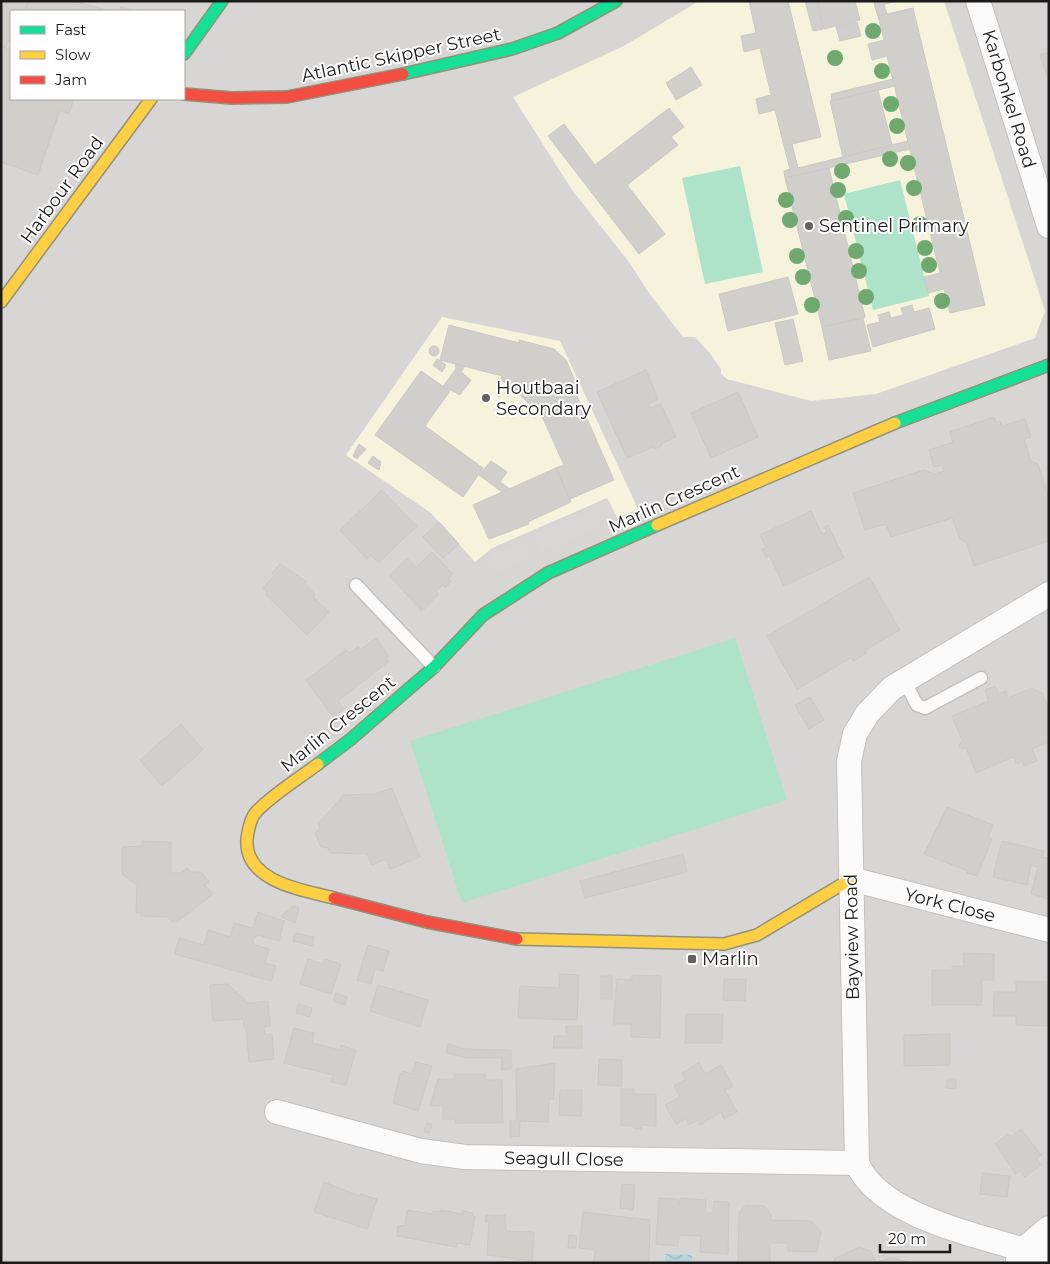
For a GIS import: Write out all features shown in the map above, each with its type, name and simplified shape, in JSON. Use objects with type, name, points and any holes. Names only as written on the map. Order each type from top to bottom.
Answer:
[{"type":"street","points":[[185,53],[222,1]]},
{"type":"street","name":"Atlantic Skipper Street","points":[[185,94],[232,98],[286,97],[343,88],[512,48],[558,33],[616,1]]},
{"type":"street","name":"Karbonkel Road","points":[[978,1],[1049,226]]},
{"type":"street","name":"Harbour Road","points":[[1,302],[150,100]]},
{"type":"street","name":"Marlin Crescent","points":[[851,879],[757,935],[724,944],[513,939],[428,922],[283,885],[264,874],[247,855],[247,830],[256,812],[351,739],[434,667],[483,615],[548,573],[862,435],[1049,365]]},
{"type":"street","name":"Bayview Road","points":[[857,1162],[849,761],[855,734],[867,714],[892,688],[1049,594]]},
{"type":"street","name":"York Close","points":[[851,879],[1049,930]]},
{"type":"street","name":"Seagull Close","points":[[277,1112],[421,1151],[465,1158],[857,1162]]},
{"type":"street","points":[[857,1162],[864,1175],[882,1194],[910,1213],[1021,1256],[1049,1258]]},
{"type":"street","points":[[1021,1256],[1049,1228]]},
{"type":"lane","points":[[356,585],[434,667]]},
{"type":"lane","points":[[904,680],[917,705],[925,708],[981,678]]},
{"type":"shaded area","points":[[1,1],[1049,1],[1049,1263],[1,1263]]},
{"type":"shaded area","name":"Sentinel Primary","points":[[699,1],[944,1],[1045,311],[1035,338],[876,394],[811,401],[727,379],[721,374],[721,369],[709,352],[695,337],[683,337],[649,293],[629,262],[572,190],[513,97],[624,46]]},
{"type":"shaded area","name":"Houtbaai Secondary","points":[[442,317],[560,341],[638,509],[617,518],[607,498],[492,548],[475,562],[431,513],[346,455]]},
{"type":"shaded area","points":[[609,501],[617,518],[541,553],[533,536]]},
{"type":"shaded area","points":[[523,541],[531,558],[498,573],[490,555]]},
{"type":"green space","points":[[740,166],[763,272],[705,284],[682,178]]},
{"type":"green space","points":[[900,180],[929,296],[873,310],[844,194]]},
{"type":"green space","points":[[735,638],[787,800],[462,903],[410,741]]},
{"type":"water","points":[[665,1254],[692,1255],[692,1263],[665,1263]]},
{"type":"building","points":[[1,1],[29,1],[25,10],[10,10],[10,42],[8,41],[6,48],[1,46]]},
{"type":"building","points":[[29,1],[74,1],[106,10],[25,10]]},
{"type":"building","points":[[749,1],[788,1],[821,137],[784,146],[775,110],[759,114],[756,99],[771,95],[760,48],[744,52],[741,36],[756,33]]},
{"type":"building","points":[[805,1],[817,1],[823,29],[813,31]]},
{"type":"building","points":[[818,1],[855,1],[860,20],[824,29]]},
{"type":"building","points":[[874,1],[897,1],[875,7]]},
{"type":"building","points":[[884,4],[887,14],[878,16],[875,7]]},
{"type":"building","points":[[121,7],[131,10],[120,10]]},
{"type":"building","points":[[913,8],[985,305],[950,313],[944,289],[928,293],[924,277],[940,273],[887,56],[872,60],[868,44],[884,40],[878,16]]},
{"type":"building","points":[[857,22],[861,36],[840,41],[836,27]]},
{"type":"building","points":[[1,46],[10,50],[10,100],[74,100],[69,114],[60,110],[38,175],[1,162]]},
{"type":"building","points":[[1049,52],[1049,81],[1040,55]]},
{"type":"building","points":[[691,67],[702,85],[676,100],[666,83]]},
{"type":"building","points":[[893,79],[895,86],[832,101],[831,94]]},
{"type":"building","points":[[878,90],[892,145],[843,157],[830,101]]},
{"type":"building","points":[[669,108],[684,127],[671,137],[678,145],[627,185],[665,234],[639,254],[548,136],[564,124],[595,165]]},
{"type":"building","points":[[908,141],[910,149],[785,178],[784,171],[790,169],[784,146],[792,144],[798,168]]},
{"type":"building","points":[[829,168],[865,317],[822,327],[785,178]]},
{"type":"building","points":[[788,277],[798,314],[728,331],[719,294]]},
{"type":"building","points":[[912,305],[914,312],[929,308],[935,329],[873,347],[867,325],[880,322],[878,315],[889,312],[891,318],[903,315],[901,308]]},
{"type":"building","points":[[863,318],[871,351],[829,360],[822,327]]},
{"type":"building","points":[[793,319],[803,361],[785,365],[775,323]]},
{"type":"building","points":[[449,325],[519,343],[519,340],[554,349],[566,360],[580,392],[576,394],[614,480],[570,499],[556,468],[564,465],[537,405],[533,407],[513,389],[514,385],[500,381],[502,376],[440,360]]},
{"type":"building","points":[[432,346],[436,346],[439,351],[438,355],[432,356],[429,353],[429,349]]},
{"type":"building","points":[[437,359],[446,365],[442,372],[433,365]]},
{"type":"building","points":[[455,364],[465,366],[461,372],[471,380],[460,395],[443,386],[456,369]]},
{"type":"building","points":[[646,370],[658,399],[649,404],[650,408],[661,404],[676,437],[661,444],[662,446],[654,449],[653,447],[627,458],[597,392]]},
{"type":"building","points":[[421,371],[450,391],[425,426],[483,468],[463,497],[375,435]]},
{"type":"building","points":[[738,392],[758,437],[711,458],[691,413]]},
{"type":"building","points":[[994,417],[996,422],[1000,421],[1002,426],[1025,419],[1031,437],[1024,439],[1031,461],[1038,464],[1049,498],[1049,541],[974,566],[966,542],[960,539],[952,518],[891,537],[886,524],[865,530],[853,493],[924,470],[935,474],[944,471],[942,465],[934,467],[929,450],[953,442],[950,432]]},
{"type":"building","points":[[359,444],[366,449],[357,459],[353,456]]},
{"type":"building","points":[[373,456],[381,462],[379,470],[368,463]]},
{"type":"building","points":[[491,461],[507,472],[500,482],[510,489],[502,492],[479,475]]},
{"type":"building","points":[[556,468],[571,502],[528,522],[529,524],[489,539],[473,505]]},
{"type":"building","points":[[382,490],[417,526],[378,563],[371,555],[367,559],[340,530]]},
{"type":"building","points":[[811,511],[822,534],[827,532],[824,527],[828,525],[844,558],[784,586],[769,555],[766,557],[762,549],[766,548],[760,535]]},
{"type":"building","points":[[439,522],[459,544],[443,558],[423,537]]},
{"type":"building","points":[[432,552],[453,574],[448,579],[451,582],[445,588],[443,585],[436,591],[439,594],[422,611],[389,576],[407,558],[416,567]]},
{"type":"building","points":[[280,564],[307,582],[305,584],[315,594],[313,597],[329,612],[307,635],[265,594],[267,591],[263,588],[274,576],[272,573]]},
{"type":"building","points":[[869,577],[900,630],[865,650],[867,653],[853,661],[851,658],[797,689],[767,636]]},
{"type":"building","points":[[376,638],[389,656],[386,658],[389,661],[338,701],[344,709],[333,717],[306,680],[346,650],[349,653],[358,647],[360,650]]},
{"type":"building","points":[[995,686],[999,694],[1006,691],[1008,698],[1032,688],[1042,693],[1049,710],[1049,742],[1032,749],[1037,761],[1024,766],[1022,761],[1016,764],[1013,757],[976,773],[966,748],[962,749],[959,746],[962,740],[952,716],[989,701],[985,690]]},
{"type":"building","points":[[810,697],[824,720],[809,729],[795,705]]},
{"type":"building","points":[[181,724],[203,750],[162,786],[140,760]]},
{"type":"building","points":[[392,788],[420,857],[390,869],[386,859],[372,865],[367,854],[330,853],[328,848],[321,847],[315,834],[320,828],[318,823],[344,795],[374,794]]},
{"type":"building","points":[[947,807],[993,825],[988,837],[992,839],[977,876],[924,854]]},
{"type":"building","points":[[142,841],[171,842],[171,873],[181,873],[187,868],[191,872],[201,872],[209,882],[205,885],[213,894],[177,922],[173,922],[167,917],[141,916],[141,913],[136,913],[137,885],[122,874],[122,847],[142,846]]},
{"type":"building","points":[[1002,841],[1044,851],[1042,857],[1049,858],[1049,899],[1031,894],[1038,867],[1031,865],[1027,885],[993,877]]},
{"type":"building","points":[[683,854],[687,872],[585,898],[580,881]]},
{"type":"building","points":[[293,906],[299,908],[295,923],[282,917]]},
{"type":"building","points":[[258,912],[284,921],[279,941],[258,935],[252,940],[255,945],[269,949],[265,963],[276,966],[271,981],[175,954],[179,938],[204,945],[208,930],[230,937],[234,923],[253,928]]},
{"type":"building","points":[[295,933],[314,937],[312,946],[293,941]]},
{"type":"building","points":[[368,945],[389,951],[383,971],[375,969],[371,984],[357,980]]},
{"type":"building","points":[[963,953],[994,954],[994,980],[982,980],[982,1005],[932,1005],[932,970],[952,970],[952,966],[964,966]]},
{"type":"building","points":[[308,959],[323,964],[325,959],[341,964],[331,994],[300,984]]},
{"type":"building","points":[[560,974],[579,975],[577,1020],[518,1018],[520,986],[559,988]]},
{"type":"building","points":[[632,975],[661,976],[660,1038],[631,1037],[631,1024],[613,1024],[617,979],[632,980]]},
{"type":"building","points":[[601,976],[612,976],[612,999],[601,999]]},
{"type":"building","points":[[724,979],[746,979],[745,1001],[723,1000]]},
{"type":"building","points":[[1016,981],[1049,982],[1049,1026],[1016,1025],[1016,1016],[993,1016],[994,992],[1016,992]]},
{"type":"building","points":[[228,984],[248,1003],[268,1001],[270,1026],[264,1027],[265,1035],[272,1034],[274,1059],[249,1062],[246,1027],[244,1027],[243,1019],[213,1021],[210,985]]},
{"type":"building","points":[[378,985],[428,1000],[420,1027],[370,1011]]},
{"type":"building","points":[[336,993],[347,997],[345,1005],[333,1001]]},
{"type":"building","points":[[298,1004],[312,1008],[310,1017],[296,1013]]},
{"type":"building","points":[[686,1014],[723,1014],[722,1043],[685,1043]]},
{"type":"building","points":[[566,1026],[582,1026],[582,1048],[553,1048],[554,1036],[566,1036]]},
{"type":"building","points":[[294,1028],[314,1033],[312,1043],[340,1050],[341,1045],[356,1050],[346,1085],[331,1082],[333,1075],[284,1063]]},
{"type":"building","points":[[950,1034],[950,1065],[904,1066],[904,1035]]},
{"type":"building","points":[[448,1044],[466,1049],[511,1050],[511,1069],[501,1070],[502,1058],[466,1058],[446,1053]]},
{"type":"building","points":[[599,1059],[622,1060],[622,1086],[598,1085]]},
{"type":"building","points":[[416,1062],[432,1066],[418,1111],[393,1103],[400,1073],[402,1074],[403,1071],[412,1074]]},
{"type":"building","points":[[555,1063],[554,1099],[549,1099],[548,1122],[520,1121],[519,1137],[510,1136],[510,1121],[517,1121],[516,1069]]},
{"type":"building","points":[[699,1063],[705,1074],[721,1065],[733,1086],[725,1090],[737,1112],[724,1119],[721,1112],[700,1125],[697,1120],[689,1125],[686,1119],[676,1124],[665,1105],[680,1097],[674,1086],[686,1079],[682,1073]]},
{"type":"building","points":[[455,1074],[485,1074],[485,1080],[502,1080],[503,1123],[455,1123],[456,1119],[443,1119],[443,1106],[430,1106],[438,1079],[454,1079]]},
{"type":"building","points":[[947,1080],[956,1080],[956,1089],[946,1088]]},
{"type":"building","points":[[621,1089],[634,1089],[634,1094],[656,1094],[656,1126],[641,1125],[641,1129],[634,1129],[634,1126],[621,1125]]},
{"type":"building","points":[[560,1090],[582,1090],[581,1116],[559,1115]]},
{"type":"building","points":[[426,1123],[432,1124],[430,1133],[424,1132]]},
{"type":"building","points":[[1021,1129],[1041,1155],[1037,1159],[1041,1165],[1025,1177],[1020,1171],[1016,1174],[995,1144],[1007,1134],[1012,1136]]},
{"type":"building","points":[[982,1173],[1010,1176],[1007,1197],[980,1194]]},
{"type":"building","points":[[324,1182],[360,1196],[360,1194],[377,1199],[367,1229],[314,1212]]},
{"type":"building","points":[[622,1184],[635,1185],[633,1210],[620,1208]]},
{"type":"building","points":[[659,1198],[679,1199],[679,1205],[681,1198],[706,1200],[705,1211],[707,1213],[713,1213],[714,1201],[729,1202],[728,1254],[700,1252],[701,1236],[679,1235],[678,1246],[656,1244]]},
{"type":"building","points":[[746,1205],[764,1206],[771,1215],[771,1220],[811,1221],[821,1232],[817,1252],[788,1251],[788,1243],[770,1243],[770,1263],[738,1263],[739,1216],[740,1211]]},
{"type":"building","points":[[407,1210],[433,1214],[433,1211],[440,1212],[441,1210],[463,1214],[463,1211],[473,1213],[472,1216],[475,1216],[470,1245],[457,1243],[456,1247],[397,1236],[398,1226],[405,1225]]},
{"type":"building","points":[[583,1212],[650,1220],[649,1263],[593,1263],[595,1250],[579,1248]]},
{"type":"building","points":[[486,1215],[505,1215],[506,1231],[534,1232],[532,1261],[487,1255],[489,1222],[485,1222]]},
{"type":"building","points":[[569,1235],[577,1236],[576,1248],[568,1248]]},
{"type":"building","points":[[859,1247],[871,1251],[876,1262],[892,1258],[912,1263],[835,1263],[834,1259]]},
{"type":"traffic: fast","points":[[185,53],[222,1]]},
{"type":"traffic: fast","points":[[403,74],[512,49],[558,33],[616,1]]},
{"type":"traffic: fast","points":[[895,423],[1049,365]]},
{"type":"traffic: fast","points":[[318,764],[351,739],[434,667],[483,615],[548,573],[657,525]]},
{"type":"traffic: slow","points":[[1,302],[150,100]]},
{"type":"traffic: slow","points":[[657,525],[895,423]]},
{"type":"traffic: slow","points":[[318,764],[264,804],[253,817],[247,839],[249,854],[255,865],[265,874],[278,882],[292,887],[334,898]]},
{"type":"traffic: slow","points":[[517,939],[724,944],[757,935],[851,879]]},
{"type":"traffic: jam","points":[[185,94],[232,98],[287,97],[403,74]]},
{"type":"traffic: jam","points":[[334,898],[427,922],[517,939]]},
{"type":"place","name":"Sentinel Primary","points":[[809,226]]},
{"type":"place","name":"Houtbaai Secondary","points":[[486,398]]},
{"type":"place","name":"Marlin","points":[[692,959]]}]
